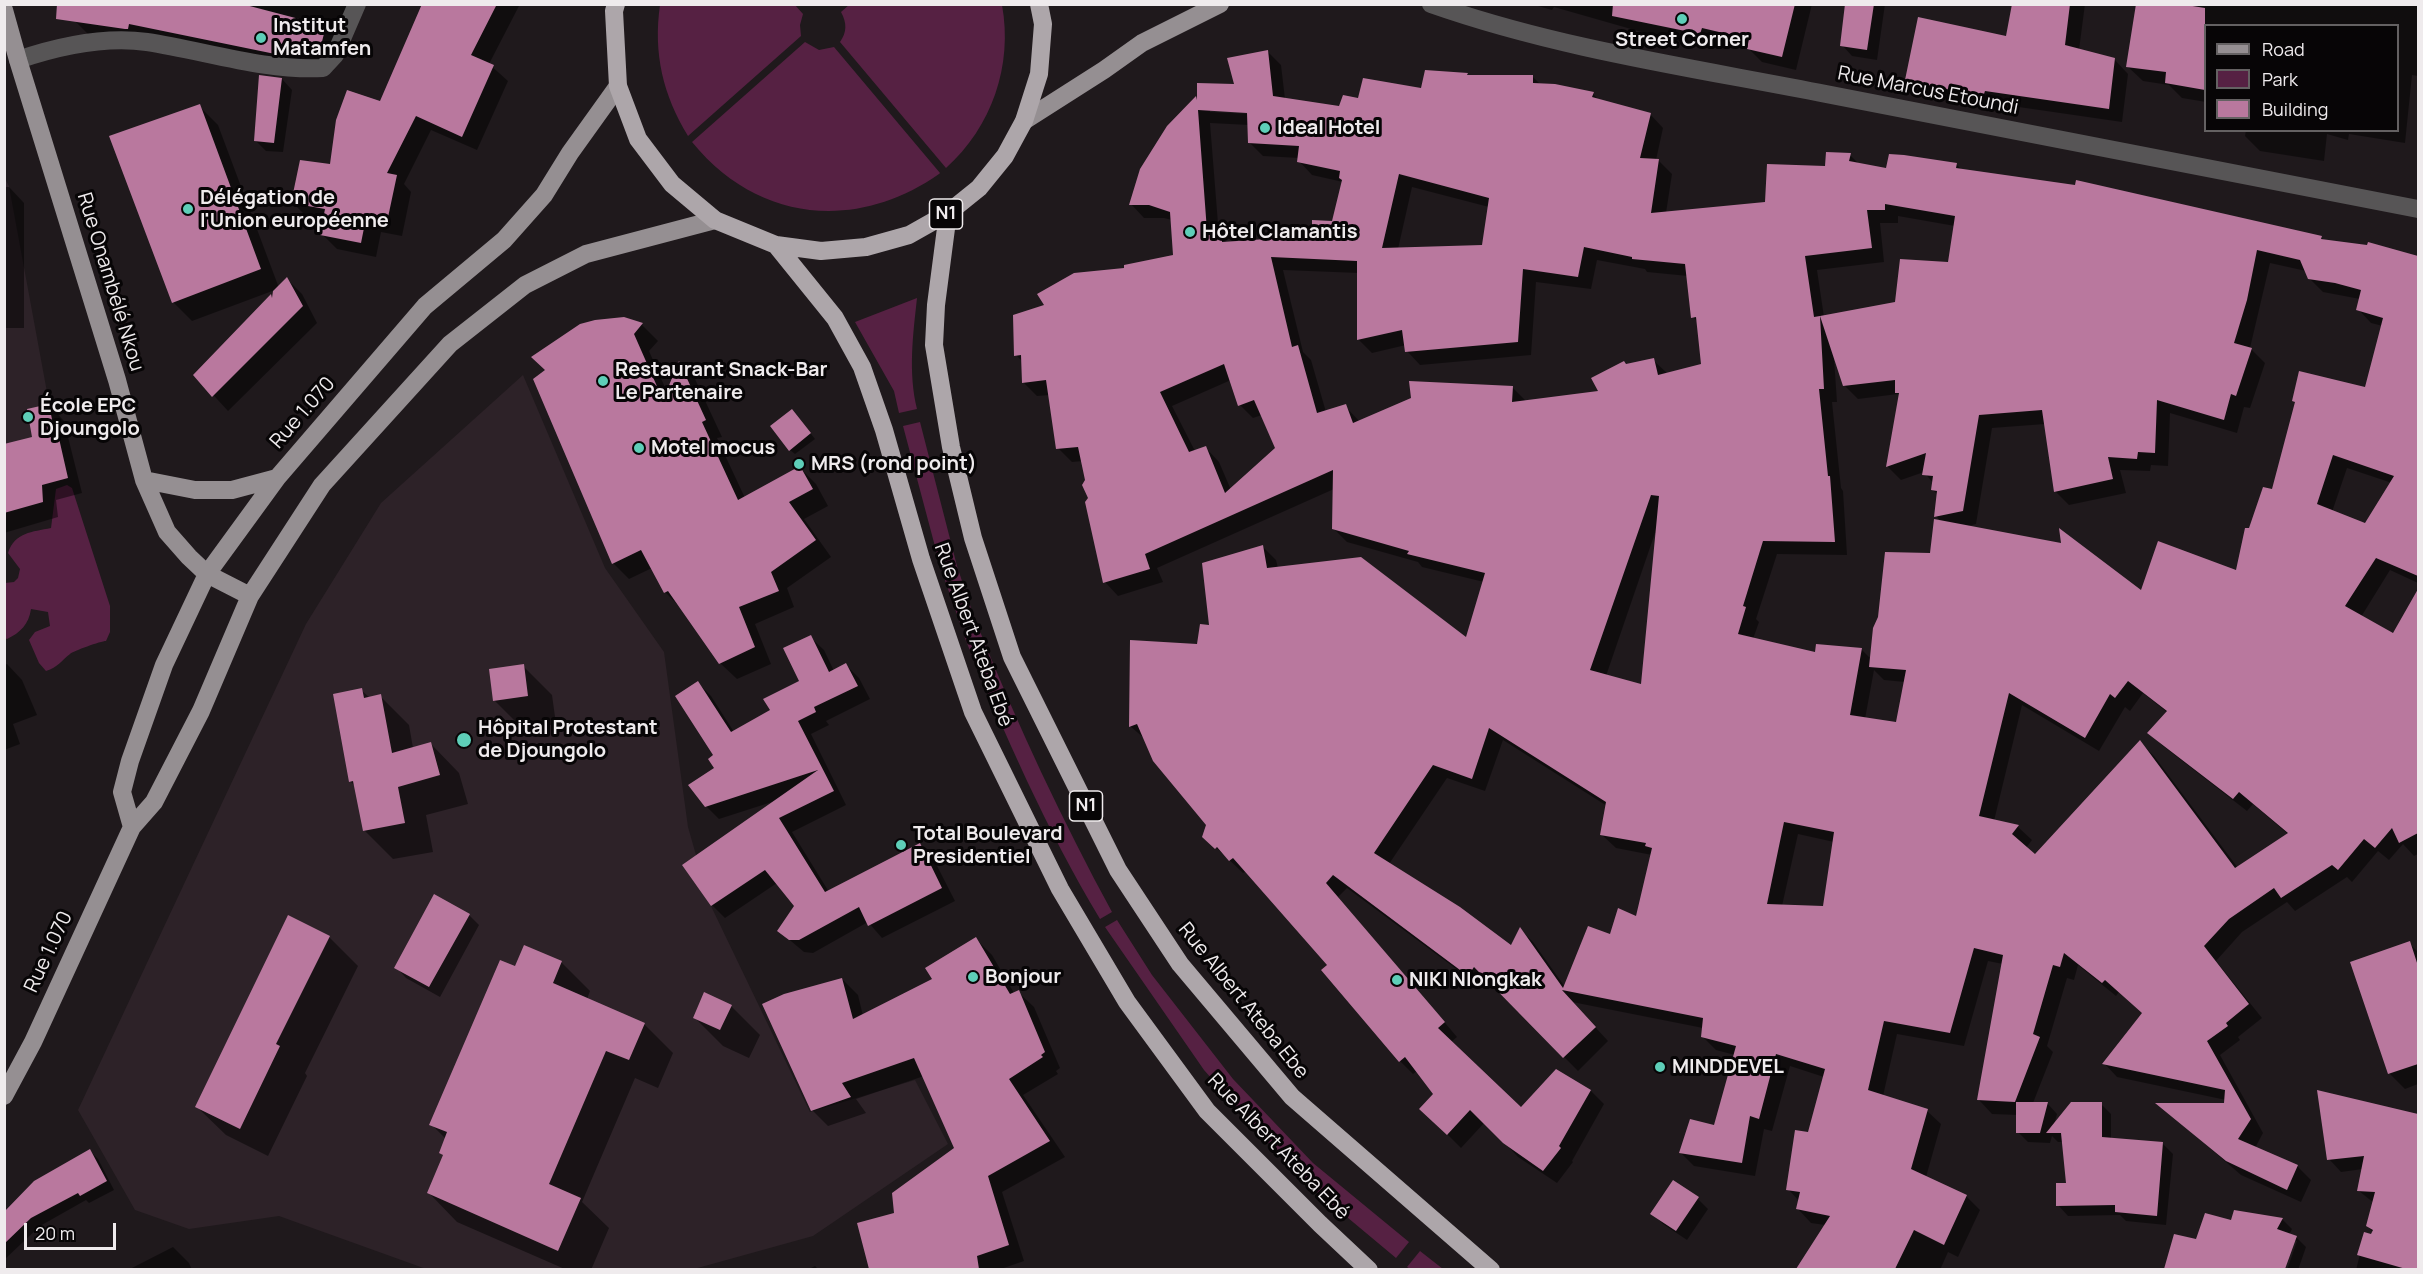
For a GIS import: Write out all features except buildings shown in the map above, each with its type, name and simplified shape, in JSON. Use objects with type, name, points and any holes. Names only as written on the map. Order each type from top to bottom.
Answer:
[{"type":"highway","name":"N1","points":[[616,4],[614,11],[618,86],[638,139],[672,184],[716,220],[776,245],[821,251],[866,248],[909,234],[948,213],[979,188],[1005,156],[1024,121],[1039,74],[1043,24],[1039,4]]},
{"type":"highway","name":"Rue Albert Ateba Ebe","points":[[948,213],[936,305],[934,345],[951,447],[973,538],[1012,657],[1118,870],[1180,964],[1292,1097],[1491,1269]]},
{"type":"highway","name":"Rue Albert Ateba Ebé","points":[[776,245],[835,318],[862,367],[884,430],[921,559],[973,712],[1060,889],[1127,1002],[1207,1111],[1320,1224],[1369,1269]]},
{"type":"main road","points":[[1024,121],[1104,70],[1142,42],[1220,4]]},
{"type":"main road","name":"Rue Onambélé Nkou","points":[[4,10],[117,380],[144,480],[167,532],[207,574],[250,596]]},
{"type":"main road","name":"Rue 1.070","points":[[132,827],[122,792],[130,761],[164,665],[207,574],[278,478],[425,306],[504,240],[544,195],[570,153],[618,86]]},
{"type":"main road","name":"Rue 1.070","points":[[4,1095],[33,1042],[132,827],[154,802],[201,711],[250,596],[322,486],[450,345],[525,285],[586,254],[716,220]]},
{"type":"main road","points":[[144,480],[195,490],[232,490],[278,478]]},
{"type":"street","points":[[18,60],[61,46],[102,41],[146,42],[297,69],[323,68],[335,55],[357,4]]},
{"type":"street","name":"Rue Marcus Etoundi","points":[[1431,4],[1541,37],[1662,65],[1804,90],[2418,209]]},
{"type":"shaded area","name":"École EPC Djoungolo","points":[[4,177],[9,186],[54,430],[58,434],[4,496]]},
{"type":"shaded area","name":"Hôpital Protestant de Djoungolo","points":[[523,375],[605,568],[664,652],[688,827],[710,904],[810,1112],[915,1080],[948,1144],[813,1236],[694,1269],[429,1270],[279,1216],[189,1229],[135,1210],[78,1110],[306,624],[381,503]]},
{"type":"green space","points":[[850,4],[1002,5],[1005,28],[1004,50],[995,94],[976,134],[946,168],[840,42],[845,27],[841,12]]},
{"type":"green space","points":[[660,5],[795,5],[803,14],[800,25],[801,36],[688,136],[672,105],[662,73],[658,40]]},
{"type":"green space","points":[[805,42],[819,50],[834,47],[940,173],[907,193],[875,205],[842,210],[809,210],[777,203],[746,189],[718,169],[692,142]]},
{"type":"green space","points":[[917,298],[912,367],[917,409],[899,413],[894,391],[855,322]]},
{"type":"green space","points":[[920,422],[957,566],[975,620],[961,626],[941,569],[903,426]]},
{"type":"green space","points":[[67,485],[72,488],[110,606],[110,632],[106,641],[72,653],[46,671],[39,663],[29,640],[35,632],[50,626],[48,612],[31,609],[20,631],[12,637],[5,638],[5,583],[14,582],[18,578],[20,569],[8,553],[15,541],[25,534],[51,528],[56,489]]},
{"type":"green space","points":[[979,629],[1041,772],[1112,912],[1100,919],[1044,815],[979,672],[964,636]]},
{"type":"green space","points":[[1117,920],[1152,975],[1233,1079],[1313,1163],[1409,1242],[1396,1258],[1299,1177],[1204,1070],[1105,927]]},
{"type":"green space","points":[[1420,1251],[1443,1269],[1410,1269],[1407,1267]]},
{"type":"place","name":"Street Corner","points":[[1682,19]]},
{"type":"place","name":"Institut Matamfen","points":[[261,38]]},
{"type":"place","name":"Ideal Hotel","points":[[1265,128]]},
{"type":"place","name":"Délégation de l'Union européenne","points":[[188,209]]},
{"type":"place","name":"Hôtel Clamantis","points":[[1190,232]]},
{"type":"place","name":"Restaurant Snack-Bar Le Partenaire","points":[[603,381]]},
{"type":"place","name":"École EPC Djoungolo","points":[[28,417]]},
{"type":"place","name":"Motel mocus","points":[[639,448]]},
{"type":"place","name":"MRS (rond point)","points":[[799,464]]},
{"type":"place","name":"Hôpital Protestant de Djoungolo","points":[[464,740]]},
{"type":"place","name":"Total Boulevard Presidentiel","points":[[901,845]]},
{"type":"place","name":"Bonjour","points":[[973,977]]},
{"type":"place","name":"NIKI Nlongkak","points":[[1397,980]]},
{"type":"place","name":"MINDDEVEL","points":[[1660,1067]]}]
